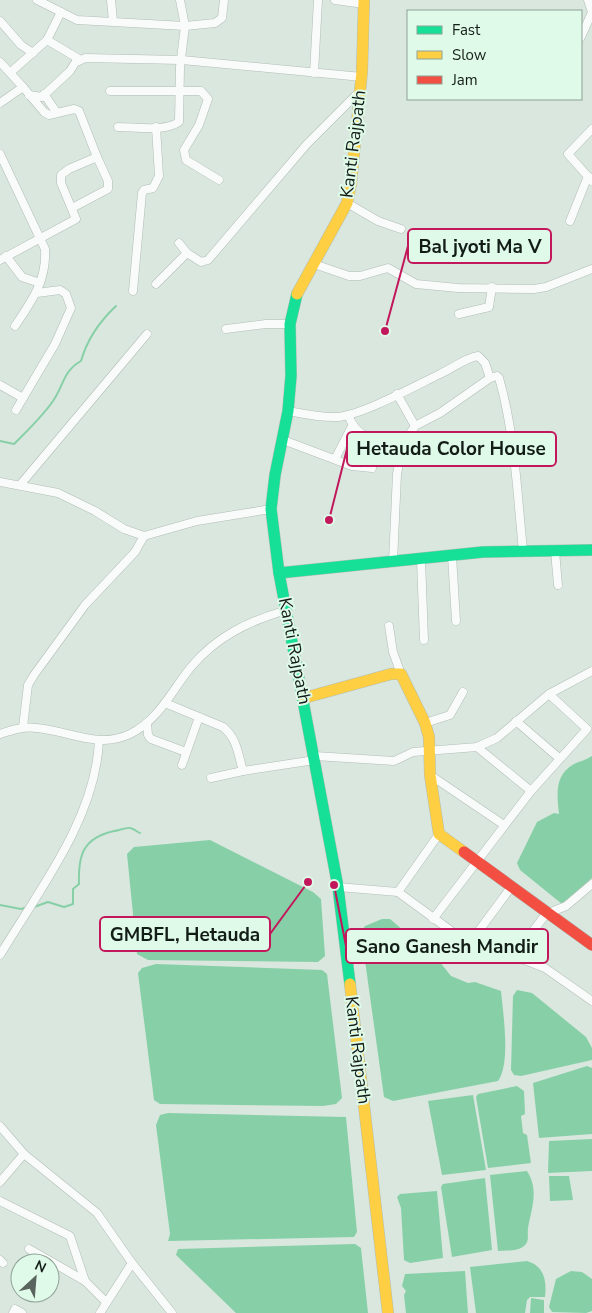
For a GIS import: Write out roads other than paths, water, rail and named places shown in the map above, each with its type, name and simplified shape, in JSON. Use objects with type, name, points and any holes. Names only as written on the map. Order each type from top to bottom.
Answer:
[{"type":"main road","name":"Kanti Rajpath","points":[[364,2],[362,76],[347,203],[294,300],[290,324],[291,376],[288,411],[275,475],[271,509],[279,573],[338,887],[388,1313]]},
{"type":"main road","points":[[279,573],[523,550],[592,550]]},
{"type":"main road","points":[[304,698],[391,674],[401,674],[425,723],[430,749],[430,775],[439,834],[512,886],[546,914],[592,945]]},
{"type":"street","points":[[36,0],[76,20],[185,26],[215,23],[222,18],[224,0]]},
{"type":"street","points":[[111,0],[113,21]]},
{"type":"street","points":[[118,127],[156,127],[174,125],[179,122],[179,90],[185,26],[180,0]]},
{"type":"street","points":[[314,73],[318,0]]},
{"type":"street","points":[[335,0],[364,2]]},
{"type":"street","points":[[582,35],[592,12],[588,0]]},
{"type":"street","points":[[11,72],[47,40],[61,12]]},
{"type":"street","points":[[0,21],[21,45],[33,53]]},
{"type":"street","points":[[47,40],[80,59],[182,60],[362,76]]},
{"type":"street","points":[[29,95],[42,97],[80,59]]},
{"type":"street","points":[[0,62],[11,72],[44,112],[49,115],[74,109],[79,110],[108,182],[108,189],[72,208]]},
{"type":"street","points":[[0,103],[23,87]]},
{"type":"street","points":[[110,91],[179,90],[200,92],[208,99],[199,125],[184,150],[186,160],[219,180]]},
{"type":"street","points":[[179,242],[187,253],[201,262],[208,260],[307,144],[360,91]]},
{"type":"street","points":[[44,94],[57,113]]},
{"type":"street","points":[[133,291],[142,193],[144,190],[153,188],[159,176],[156,127]]},
{"type":"street","points":[[570,221],[590,178],[568,154],[592,129]]},
{"type":"street","points":[[0,154],[4,172],[45,249],[46,265],[37,293],[15,326]]},
{"type":"street","points":[[40,283],[22,277],[3,258],[38,237],[76,218],[61,183],[61,175],[68,169],[97,157]]},
{"type":"street","points":[[347,203],[378,221],[400,229]]},
{"type":"street","points":[[156,284],[187,253]]},
{"type":"street","points":[[314,264],[349,276],[360,276],[388,268],[416,284],[458,288],[534,289],[546,287],[592,269]]},
{"type":"street","points":[[459,314],[489,307],[492,287]]},
{"type":"street","points":[[16,410],[55,344],[71,308],[66,294],[60,290],[37,293]]},
{"type":"street","points":[[226,329],[266,324],[290,324]]},
{"type":"street","points":[[20,485],[147,334]]},
{"type":"street","points":[[288,411],[321,417],[348,415],[452,369],[471,357],[478,356],[485,363],[490,378]]},
{"type":"street","points":[[392,562],[397,474],[403,444],[415,426],[440,413],[490,378],[499,378],[505,402],[513,449],[523,550]]},
{"type":"street","points":[[0,385],[23,398]]},
{"type":"street","points":[[398,394],[415,426]]},
{"type":"street","points":[[348,415],[352,426],[359,433],[378,441],[403,444]]},
{"type":"street","points":[[334,459],[352,426]]},
{"type":"street","points":[[283,440],[352,466],[372,468]]},
{"type":"street","points":[[0,482],[71,498],[124,529],[144,536],[197,521],[271,509]]},
{"type":"street","points":[[23,727],[28,685],[34,675],[85,605],[135,552],[144,536]]},
{"type":"street","points":[[555,551],[558,585]]},
{"type":"street","points":[[452,556],[456,621]]},
{"type":"street","points":[[421,560],[424,640]]},
{"type":"street","points":[[0,725],[3,733],[23,727],[39,728],[99,740],[119,739],[147,723],[165,704],[190,668],[221,638],[239,627],[287,610]]},
{"type":"street","points":[[388,626],[393,652],[401,674]]},
{"type":"street","points":[[211,778],[315,758],[394,761],[413,752],[430,749],[477,747],[498,738],[516,721],[533,710],[549,694],[592,672]]},
{"type":"street","points":[[425,723],[450,715],[463,692]]},
{"type":"street","points":[[433,919],[504,825],[559,758],[587,728],[549,694]]},
{"type":"street","points":[[165,704],[223,727],[230,732],[234,738],[243,771]]},
{"type":"street","points":[[182,765],[199,717]]},
{"type":"street","points":[[516,721],[559,758]]},
{"type":"street","points":[[147,723],[148,735],[151,739],[186,752]]},
{"type":"street","points":[[0,955],[27,914],[74,832],[89,795],[96,770],[99,740]]},
{"type":"street","points":[[477,747],[531,792]]},
{"type":"street","points":[[430,775],[504,825]]},
{"type":"street","points":[[398,892],[439,834]]},
{"type":"street","points":[[514,956],[546,914],[566,906],[592,884]]},
{"type":"street","points":[[469,944],[512,886]]},
{"type":"street","points":[[338,887],[398,892],[469,944],[514,956],[545,968],[592,1001]]},
{"type":"street","points":[[0,1126],[24,1154],[97,1213],[132,1263],[172,1313]]},
{"type":"street","points":[[0,1182],[24,1154]]},
{"type":"street","points":[[0,1202],[70,1236],[85,1282]]},
{"type":"street","points":[[28,1249],[85,1282],[106,1302]]},
{"type":"street","points":[[100,1313],[132,1263]]},
{"type":"street","points":[[13,1313],[15,1309],[22,1313]]},
{"type":"waterway","points":[[0,441],[14,444],[44,413],[57,395],[67,374],[81,361],[95,331],[116,306]]},
{"type":"waterway","points":[[34,907],[48,902],[64,907],[73,904],[73,889],[79,884],[81,856],[89,843],[95,838],[126,828],[131,828],[140,833]]},
{"type":"waterway","points":[[0,905],[21,909],[28,907]]},
{"type":"place","name":"Bal jyoti Ma V","points":[[385,331]]},
{"type":"place","name":"Hetauda Color House","points":[[329,520]]},
{"type":"place","name":"GMBFL, Hetauda","points":[[308,882]]},
{"type":"place","name":"Sano Ganesh Mandir","points":[[334,885]]}]
